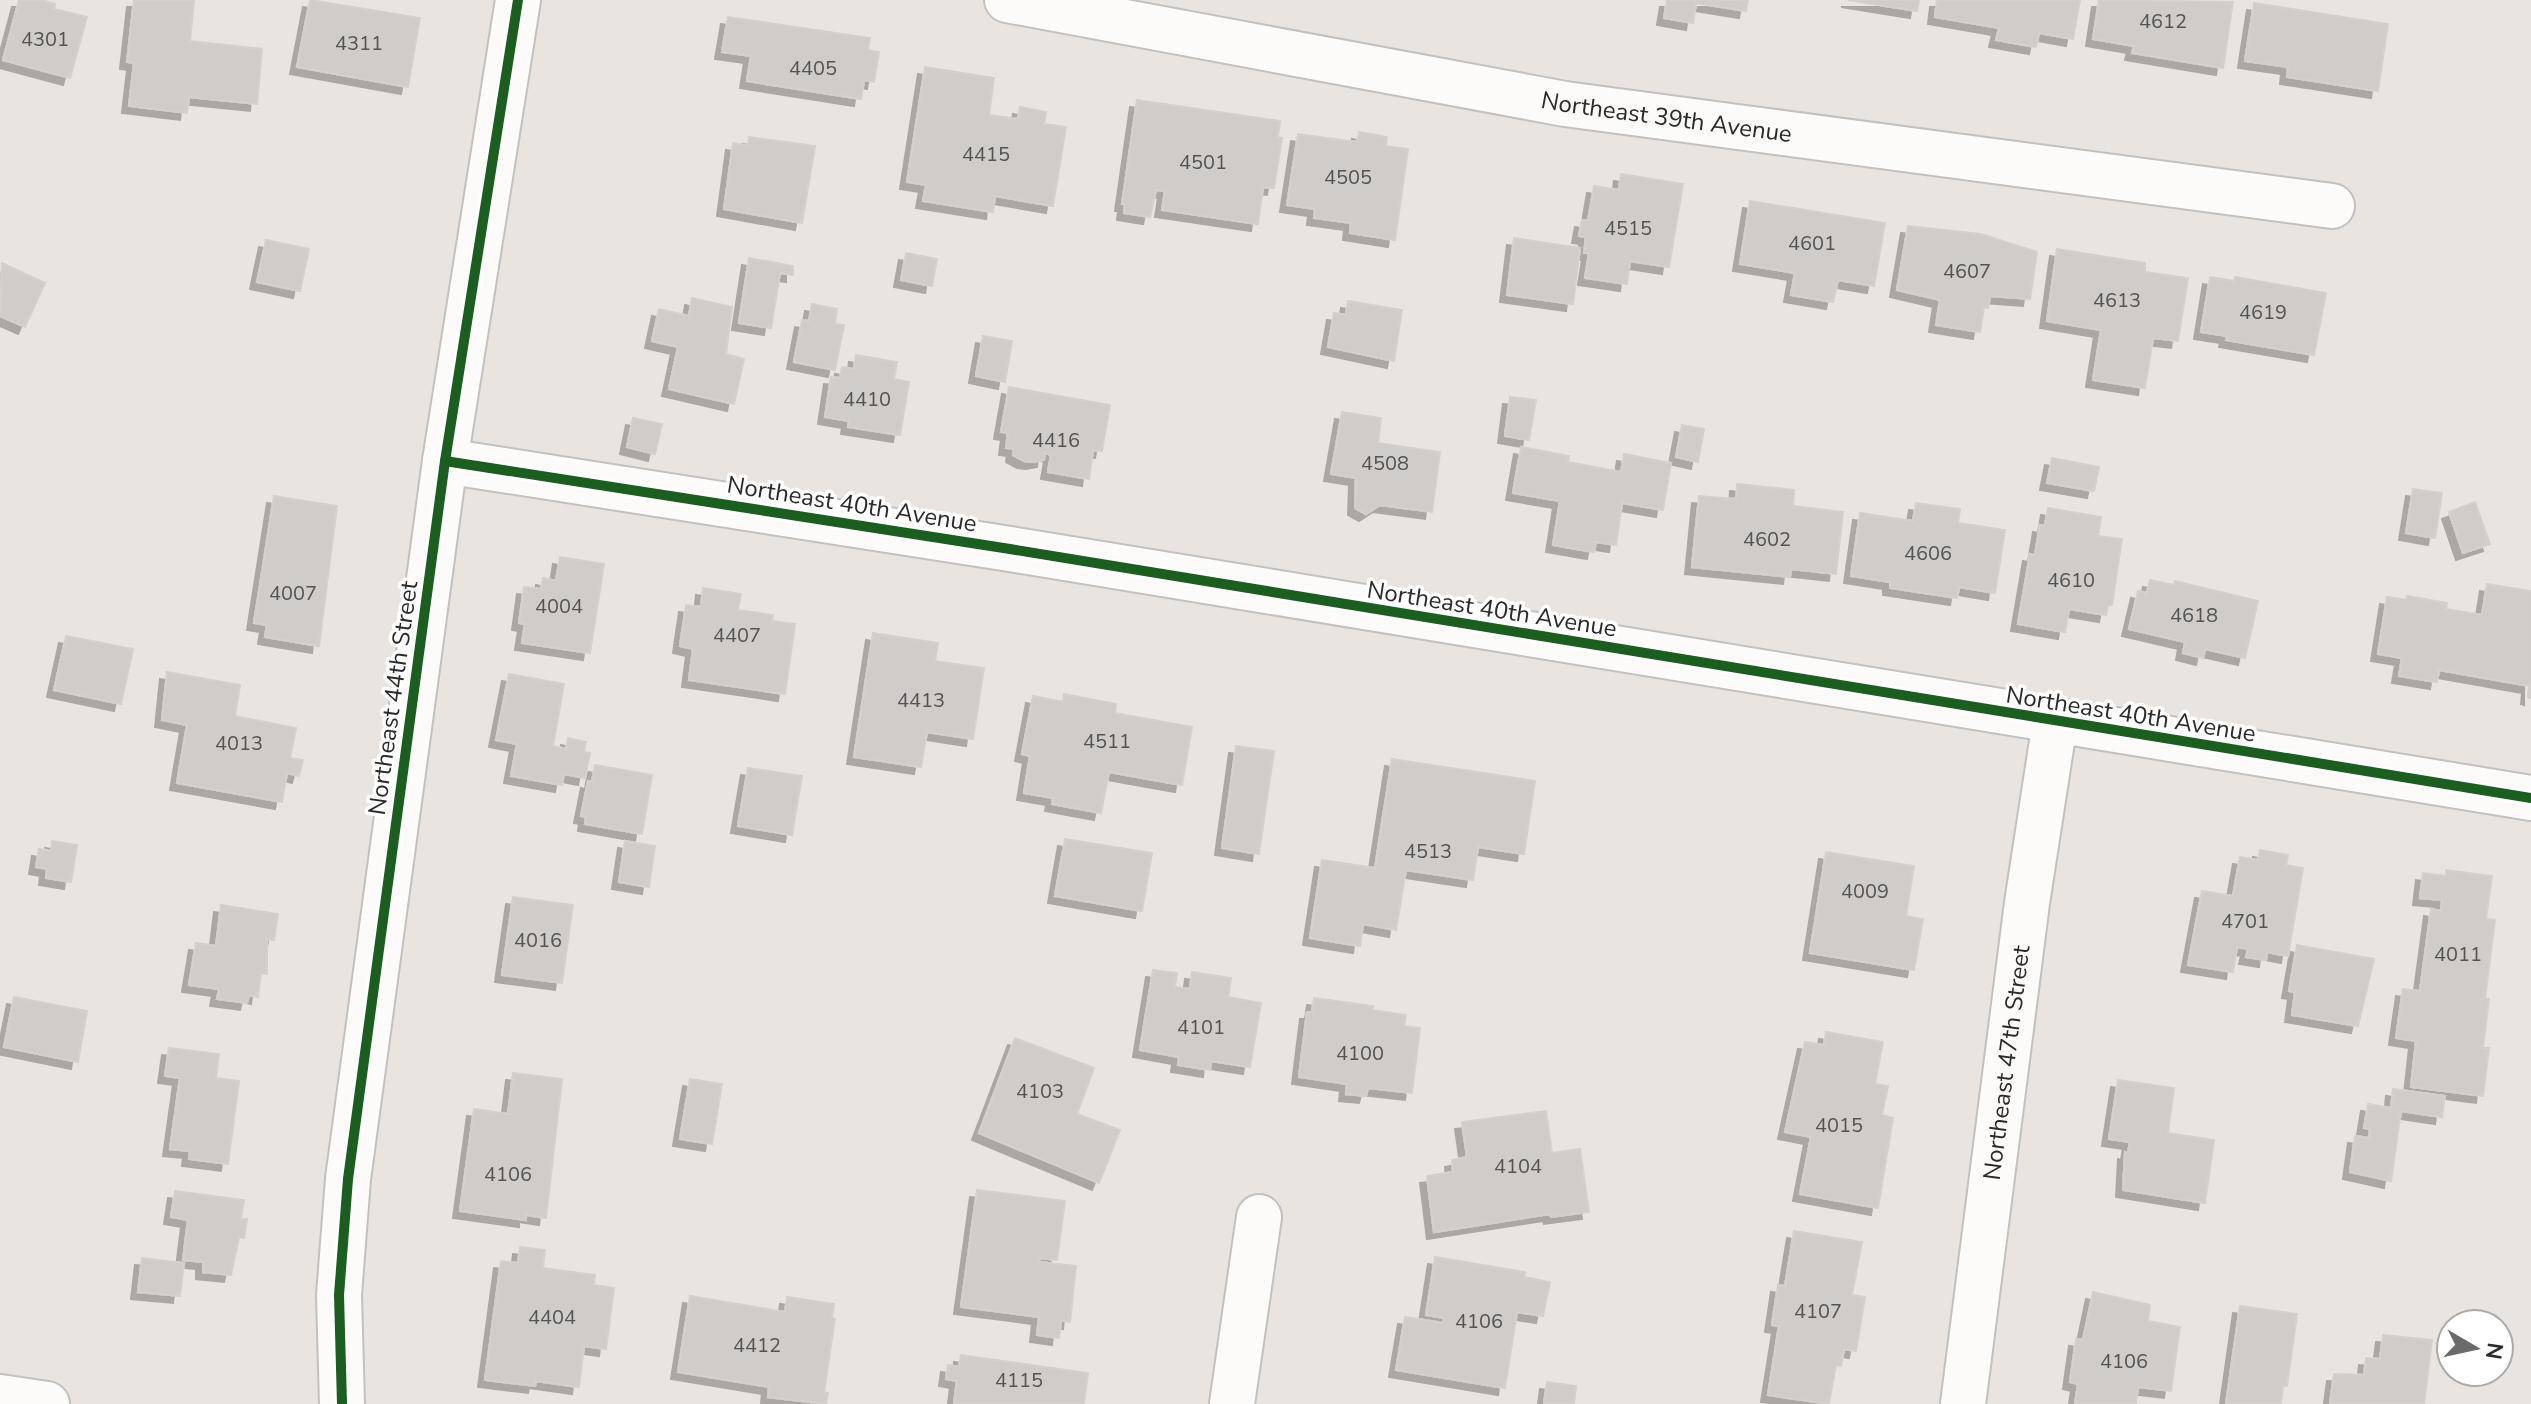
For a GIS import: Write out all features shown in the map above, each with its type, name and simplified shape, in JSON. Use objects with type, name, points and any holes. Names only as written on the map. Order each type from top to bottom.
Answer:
[{"type":"street","name":"Northeast 44th Street","points":[[342,1404],[339,1295],[348,1179],[445,461],[518,0]]},
{"type":"street","name":"Northeast 39th Avenue","points":[[1007,0],[1565,104],[2332,206]]},
{"type":"street","name":"Northeast 40th Avenue","points":[[445,461],[1010,549],[2531,798]]},
{"type":"street","name":"Northeast 47th Street","points":[[1963,1404],[2027,903],[2055,722]]},
{"type":"street","points":[[1232,1404],[1259,1217]]},
{"type":"street","points":[[0,1397],[47,1404]]},
{"type":"building","points":[[19,0],[42,0],[55,4],[54,9],[87,17],[70,78],[3,60]]},
{"type":"building","points":[[134,0],[194,0],[190,41],[262,49],[257,104],[189,97],[187,113],[129,106],[134,63],[127,62]]},
{"type":"building","points":[[310,0],[420,18],[408,87],[297,67]]},
{"type":"building","points":[[1667,0],[1748,0],[1746,11],[1696,3],[1693,23],[1664,18]]},
{"type":"building","points":[[1848,0],[1919,0],[1917,11]]},
{"type":"building","points":[[1937,0],[2080,0],[2073,39],[2039,33],[2036,47],[1996,40],[1999,28],[1935,17]]},
{"type":"building","points":[[2099,0],[2233,2],[2223,68],[2132,53],[2134,46],[2093,39]]},
{"type":"building","points":[[2254,3],[2388,24],[2378,91],[2287,77],[2288,67],[2245,61]]},
{"type":"building","points":[[728,17],[870,38],[868,50],[879,52],[874,82],[864,80],[861,99],[747,81],[751,56],[722,52]]},
{"type":"building","points":[[925,67],[994,78],[989,115],[1018,119],[1020,107],[1046,112],[1044,124],[1066,127],[1053,206],[995,196],[993,212],[923,201],[926,185],[907,182]]},
{"type":"building","points":[[1137,100],[1280,121],[1278,137],[1282,138],[1274,188],[1263,187],[1258,224],[1162,210],[1165,191],[1156,190],[1150,217],[1124,213],[1125,204],[1122,204]]},
{"type":"building","points":[[1359,132],[1387,137],[1386,146],[1408,149],[1395,240],[1350,233],[1351,223],[1314,218],[1315,209],[1287,205],[1298,134],[1357,142]]},
{"type":"building","points":[[749,137],[815,146],[802,223],[724,209],[733,143],[748,146]]},
{"type":"building","points":[[1621,174],[1683,184],[1669,267],[1630,261],[1627,284],[1585,278],[1589,253],[1584,253],[1586,237],[1579,236],[1582,220],[1588,221],[1594,186],[1619,190]]},
{"type":"building","points":[[1750,201],[1885,223],[1874,286],[1838,280],[1833,302],[1791,295],[1795,273],[1740,264]]},
{"type":"building","points":[[1908,226],[1981,234],[2037,252],[2030,299],[1990,296],[1988,308],[1984,307],[1980,332],[1936,325],[1940,300],[1897,290]]},
{"type":"building","points":[[1514,238],[1580,248],[1573,304],[1507,295]]},
{"type":"building","points":[[266,240],[309,249],[300,291],[257,282]]},
{"type":"building","points":[[2057,249],[2145,263],[2145,272],[2188,278],[2178,341],[2153,338],[2145,388],[2093,380],[2101,330],[2047,321]]},
{"type":"building","points":[[906,253],[937,259],[932,286],[901,280]]},
{"type":"building","points":[[749,258],[793,266],[793,275],[780,273],[771,328],[739,323]]},
{"type":"building","points":[[2,263],[45,283],[25,327],[0,316]]},
{"type":"building","points":[[2210,277],[2235,281],[2235,277],[2326,293],[2314,355],[2226,340],[2227,336],[2201,332]]},
{"type":"building","points":[[692,298],[732,307],[726,354],[744,359],[734,404],[669,389],[678,347],[652,341],[659,309],[689,316]]},
{"type":"building","points":[[1348,301],[1402,310],[1394,361],[1328,347],[1334,313],[1346,315]]},
{"type":"building","points":[[812,304],[837,309],[835,324],[844,325],[835,370],[794,362],[802,320],[809,321]]},
{"type":"building","points":[[983,336],[1012,341],[1005,382],[976,376]]},
{"type":"building","points":[[856,355],[897,362],[894,379],[909,382],[900,435],[848,427],[849,421],[825,417],[831,377],[840,378],[842,367],[854,369]]},
{"type":"building","points":[[1009,387],[1110,405],[1102,451],[1093,450],[1089,479],[1048,472],[1051,455],[1045,453],[1044,460],[1024,461],[1013,455],[1014,449],[1006,448],[1008,433],[1001,432]]},
{"type":"building","points":[[1510,397],[1536,400],[1529,440],[1505,436]]},
{"type":"building","points":[[1342,412],[1381,418],[1378,443],[1440,452],[1432,512],[1380,505],[1366,514],[1355,508],[1356,478],[1331,474]]},
{"type":"building","points":[[633,418],[662,424],[655,454],[627,447]]},
{"type":"building","points":[[1682,425],[1704,429],[1698,462],[1676,457]]},
{"type":"building","points":[[1521,447],[1569,456],[1568,462],[1621,472],[1624,454],[1671,463],[1663,510],[1622,503],[1616,545],[1596,542],[1594,552],[1553,545],[1560,501],[1513,493]]},
{"type":"building","points":[[2052,458],[2099,467],[2094,491],[2047,483]]},
{"type":"building","points":[[1737,484],[1794,490],[1793,506],[1843,512],[1836,574],[1791,569],[1790,577],[1692,567],[1699,496],[1736,499]]},
{"type":"building","points":[[2413,489],[2442,493],[2435,538],[2406,533]]},
{"type":"building","points":[[274,496],[337,506],[319,646],[265,637],[267,625],[254,623]]},
{"type":"building","points":[[2475,502],[2490,544],[2463,553],[2449,512]]},
{"type":"building","points":[[1916,503],[1960,509],[1958,523],[2005,530],[1995,593],[1959,587],[1957,598],[1890,588],[1890,582],[1851,576],[1860,513],[1913,521]]},
{"type":"building","points":[[2048,508],[2101,517],[2098,536],[2122,539],[2112,605],[2108,605],[2106,615],[2069,609],[2065,632],[2018,624],[2030,554],[2035,555],[2040,525],[2045,526]]},
{"type":"building","points":[[560,557],[604,564],[590,653],[522,643],[525,624],[519,623],[524,587],[541,589],[543,578],[556,581]]},
{"type":"building","points":[[2150,580],[2174,585],[2175,581],[2258,601],[2245,658],[2205,649],[2203,658],[2183,653],[2185,642],[2129,629],[2138,591],[2147,593]]},
{"type":"building","points":[[2487,584],[2531,591],[2531,698],[2528,697],[2529,686],[2439,670],[2437,682],[2399,676],[2402,658],[2378,654],[2387,597],[2406,600],[2407,596],[2447,603],[2446,609],[2482,615]]},
{"type":"building","points":[[703,588],[741,594],[738,610],[773,615],[772,621],[795,624],[785,694],[689,680],[693,649],[680,646],[686,605],[701,607]]},
{"type":"building","points":[[873,633],[938,643],[935,661],[984,668],[973,739],[927,732],[921,767],[854,757]]},
{"type":"building","points":[[66,636],[133,649],[121,704],[54,690]]},
{"type":"building","points":[[167,672],[240,685],[235,716],[296,728],[290,758],[303,760],[299,776],[287,773],[282,802],[177,783],[187,725],[162,720]]},
{"type":"building","points":[[509,674],[564,684],[553,746],[566,749],[568,738],[586,742],[584,752],[590,753],[585,778],[564,774],[562,785],[511,776],[517,744],[496,740]]},
{"type":"building","points":[[1064,694],[1116,704],[1115,713],[1192,727],[1182,785],[1109,772],[1101,813],[1052,804],[1053,798],[1024,793],[1030,756],[1022,754],[1033,696],[1063,702]]},
{"type":"building","points":[[1236,746],[1274,751],[1259,854],[1222,848]]},
{"type":"building","points":[[1392,759],[1535,781],[1524,854],[1478,847],[1473,880],[1406,870],[1396,930],[1363,924],[1360,946],[1310,938],[1322,860],[1375,868]]},
{"type":"building","points":[[595,765],[652,775],[642,834],[585,824],[586,817],[581,816],[588,781],[592,782]]},
{"type":"building","points":[[748,768],[802,776],[792,835],[738,826]]},
{"type":"building","points":[[1065,839],[1152,853],[1142,911],[1055,896]]},
{"type":"building","points":[[52,841],[77,845],[71,882],[46,878],[47,869],[36,867],[39,849],[51,851]]},
{"type":"building","points":[[625,841],[655,846],[649,887],[619,882]]},
{"type":"building","points":[[2260,850],[2288,855],[2286,865],[2303,868],[2288,956],[2267,952],[2266,960],[2246,957],[2248,949],[2237,947],[2233,972],[2188,965],[2202,891],[2233,896],[2240,857],[2258,860]]},
{"type":"building","points":[[1826,852],[1914,866],[1906,916],[1923,919],[1914,970],[1810,953]]},
{"type":"building","points":[[2446,870],[2492,876],[2486,919],[2495,920],[2485,999],[2489,999],[2483,1048],[2489,1048],[2483,1096],[2411,1087],[2416,1041],[2396,1038],[2403,989],[2420,991],[2431,909],[2441,911],[2442,900],[2420,898],[2423,873],[2446,876]]},
{"type":"building","points":[[513,897],[573,905],[562,983],[502,975]]},
{"type":"building","points":[[221,905],[278,914],[274,940],[267,939],[267,974],[261,973],[258,997],[249,995],[247,1003],[217,999],[219,989],[189,985],[196,943],[216,946]]},
{"type":"building","points":[[2297,945],[2374,959],[2358,1026],[2292,1015],[2295,992],[2289,991]]},
{"type":"building","points":[[1153,970],[1177,973],[1175,987],[1190,989],[1192,972],[1231,978],[1228,997],[1261,1003],[1250,1067],[1211,1061],[1210,1070],[1178,1065],[1179,1057],[1140,1050]]},
{"type":"building","points":[[14,997],[87,1011],[78,1062],[4,1047]]},
{"type":"building","points":[[1314,998],[1373,1006],[1372,1010],[1406,1015],[1404,1026],[1420,1028],[1412,1093],[1368,1088],[1366,1096],[1346,1094],[1347,1084],[1299,1077],[1307,1012],[1312,1012]]},
{"type":"building","points":[[1826,1032],[1883,1042],[1875,1084],[1888,1086],[1882,1115],[1893,1118],[1878,1208],[1800,1194],[1811,1137],[1785,1132],[1805,1042],[1824,1045]]},
{"type":"building","points":[[1015,1038],[1094,1068],[1077,1114],[1120,1130],[1099,1183],[979,1133]]},
{"type":"building","points":[[169,1048],[219,1054],[216,1078],[239,1081],[228,1164],[189,1159],[190,1151],[170,1149],[180,1078],[165,1076]]},
{"type":"building","points":[[513,1073],[562,1079],[546,1218],[526,1215],[526,1220],[460,1211],[474,1109],[508,1114]]},
{"type":"building","points":[[690,1079],[722,1084],[712,1144],[680,1139]]},
{"type":"building","points":[[2118,1080],[2174,1088],[2168,1133],[2214,1140],[2205,1203],[2123,1190],[2125,1152],[2128,1153],[2130,1142],[2109,1139]]},
{"type":"building","points":[[2393,1089],[2445,1096],[2442,1117],[2401,1111],[2391,1181],[2350,1172],[2355,1136],[2369,1138],[2370,1129],[2364,1128],[2368,1104],[2391,1108]]},
{"type":"building","points":[[1546,1111],[1552,1153],[1580,1149],[1589,1212],[1551,1217],[1550,1214],[1434,1232],[1427,1176],[1453,1172],[1452,1160],[1467,1157],[1462,1122]]},
{"type":"building","points":[[977,1190],[1065,1201],[1057,1260],[1040,1258],[1039,1262],[1076,1266],[1070,1322],[1061,1320],[1059,1338],[1037,1335],[1039,1317],[961,1307]]},
{"type":"building","points":[[175,1191],[244,1200],[241,1219],[247,1219],[244,1238],[239,1237],[231,1275],[203,1272],[203,1262],[183,1260],[188,1220],[171,1217]]},
{"type":"building","points":[[1794,1231],[1862,1242],[1852,1295],[1865,1297],[1856,1351],[1844,1349],[1841,1366],[1836,1365],[1829,1404],[1768,1395],[1779,1326],[1772,1325],[1778,1285],[1785,1286]]},
{"type":"building","points":[[520,1247],[545,1250],[543,1268],[595,1275],[594,1285],[614,1288],[606,1349],[584,1346],[579,1387],[536,1381],[535,1386],[485,1380],[501,1261],[518,1263]]},
{"type":"building","points":[[1435,1257],[1525,1272],[1524,1277],[1550,1282],[1543,1316],[1517,1312],[1505,1388],[1396,1370],[1405,1317],[1443,1323],[1444,1318],[1426,1315]]},
{"type":"building","points":[[142,1258],[184,1263],[180,1296],[138,1292]]},
{"type":"building","points":[[2093,1292],[2150,1305],[2148,1321],[2180,1327],[2171,1391],[2138,1387],[2136,1404],[2075,1404],[2078,1384],[2070,1382],[2076,1339],[2083,1340]]},
{"type":"building","points":[[690,1296],[785,1312],[787,1297],[834,1304],[832,1318],[835,1319],[824,1392],[828,1393],[826,1404],[768,1397],[769,1387],[678,1372]]},
{"type":"building","points":[[2240,1306],[2297,1314],[2287,1386],[2283,1386],[2281,1404],[2226,1404]]},
{"type":"building","points":[[2383,1335],[2432,1340],[2424,1404],[2330,1404],[2334,1374],[2364,1375],[2366,1358],[2380,1359]]},
{"type":"building","points":[[961,1355],[1088,1373],[1084,1404],[954,1404],[957,1381],[946,1379],[948,1365],[959,1367]]},
{"type":"building","points":[[1547,1382],[1576,1386],[1574,1404],[1544,1404]]},
{"type":"cycle path","points":[[342,1404],[339,1295],[348,1179],[445,461],[518,0]]},
{"type":"cycle path","points":[[445,461],[1010,549],[2531,798]]}]
